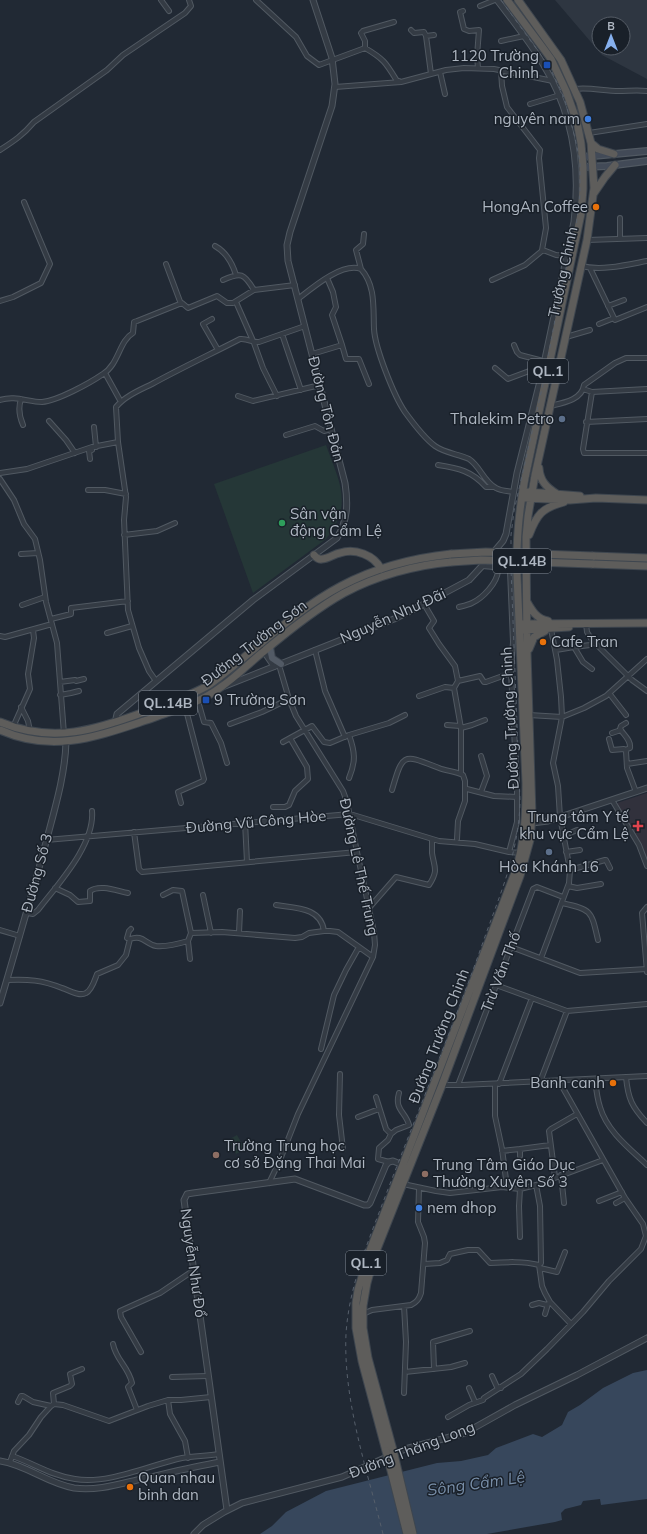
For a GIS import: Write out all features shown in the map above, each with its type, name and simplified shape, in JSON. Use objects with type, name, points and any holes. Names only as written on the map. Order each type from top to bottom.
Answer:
[{"type":"highway","name":"Đường Trường Chinh","points":[[389,1451],[368,1358],[363,1328],[362,1314],[364,1294],[371,1267],[403,1184],[521,853],[525,834],[526,808],[516,540],[522,495],[547,362],[582,208],[582,157],[577,122],[566,91],[543,48],[507,0]]},
{"type":"highway","name":"Đường Trường Chinh","points":[[389,1451],[359,1348],[356,1328],[356,1303],[361,1276],[369,1253],[403,1165],[438,1084],[520,876],[530,840],[532,823],[527,652],[526,540],[531,495],[587,240],[593,193],[591,143],[575,89],[554,48],[518,1]]},
{"type":"highway","points":[[512,6],[518,1]]},
{"type":"highway","points":[[591,143],[598,148],[614,154]]},
{"type":"highway","points":[[593,193],[604,177],[615,165]]},
{"type":"highway","points":[[540,455],[540,475],[542,481],[557,494]]},
{"type":"highway","points":[[522,495],[557,494],[596,498],[647,500]]},
{"type":"highway","points":[[531,495],[567,500]]},
{"type":"highway","points":[[526,540],[531,523],[537,512],[549,504],[567,500],[596,498]]},
{"type":"highway","points":[[314,555],[321,560],[340,552],[359,552],[371,558],[379,565],[381,569]]},
{"type":"highway","name":"Đường Trường Sơn","points":[[0,722],[30,731],[64,734],[87,731],[115,723],[166,704],[203,688],[233,667],[303,610],[340,586],[381,569],[416,559],[451,554],[486,552],[592,560]]},
{"type":"highway","name":"QL.14B","points":[[592,560],[647,558]]},
{"type":"highway","name":"Đường Trường Sơn","points":[[0,730],[25,738],[55,742],[75,741],[112,732],[198,701],[222,687],[308,617],[344,593],[374,580],[400,572],[418,567],[451,562],[481,560],[592,560]]},
{"type":"highway","name":"QL.14B","points":[[592,560],[647,566]]},
{"type":"highway","points":[[526,600],[532,611],[539,617],[543,620],[556,623]]},
{"type":"highway","points":[[527,627],[556,623],[647,623]]},
{"type":"highway","points":[[519,627],[550,629],[584,624]]},
{"type":"highway","points":[[527,652],[534,637],[550,629]]},
{"type":"highway","name":"QL.1","points":[[389,1451],[407,1534]]},
{"type":"highway","name":"QL.1","points":[[389,1451],[414,1534]]},
{"type":"main road","points":[[582,157],[647,151]]},
{"type":"main road","points":[[583,167],[647,161]]},
{"type":"main road","points":[[267,649],[278,665]]},
{"type":"street","points":[[161,0],[169,11]]},
{"type":"street","points":[[0,150],[29,130],[34,122],[107,70],[123,56],[185,13],[191,6],[189,0]]},
{"type":"street","points":[[256,0],[296,37],[307,56],[319,65],[365,48]]},
{"type":"street","name":"Đường Tôn Đản","points":[[115,723],[117,714],[156,681],[253,600],[336,538],[343,526],[347,514],[348,501],[345,483],[288,261],[287,245],[290,232],[332,106],[335,86],[332,61],[314,0]]},
{"type":"street","points":[[480,6],[496,0]]},
{"type":"street","name":"Trường Chinh","points":[[496,0],[543,63],[560,95],[571,131],[576,166],[576,200],[574,222],[566,256],[547,362],[542,371],[513,492]]},
{"type":"street","points":[[463,11],[460,12],[464,29],[469,31],[479,30],[477,56],[478,68]]},
{"type":"street","points":[[365,48],[365,41],[361,33],[363,31],[394,22]]},
{"type":"street","points":[[411,30],[414,33],[424,32],[426,36],[431,74]]},
{"type":"street","points":[[426,36],[434,34]]},
{"type":"street","points":[[501,41],[524,36]]},
{"type":"street","points":[[365,48],[384,61],[397,80],[401,82]]},
{"type":"street","points":[[335,86],[401,82],[446,70],[478,68],[501,70],[552,81]]},
{"type":"street","points":[[492,280],[525,265],[542,250],[546,228],[539,158],[540,150],[507,107],[502,86],[501,70]]},
{"type":"street","points":[[440,72],[445,94]]},
{"type":"street","points":[[575,89],[583,88],[621,91],[647,91]]},
{"type":"street","points":[[530,104],[560,95]]},
{"type":"street","points":[[589,133],[647,124]]},
{"type":"street","points":[[0,301],[14,297],[41,282],[50,264],[24,202]]},
{"type":"street","points":[[620,218],[620,239]]},
{"type":"street","points":[[364,234],[363,244],[356,250],[361,269],[366,274],[371,284],[374,307],[374,331],[378,350],[404,411],[429,441],[442,450],[468,460],[476,466],[494,487]]},
{"type":"street","points":[[587,240],[647,238]]},
{"type":"street","points":[[214,246],[226,254],[236,275]]},
{"type":"street","points":[[542,250],[556,255],[566,256]]},
{"type":"street","points":[[581,266],[590,268],[647,261]]},
{"type":"street","points":[[166,264],[181,304]]},
{"type":"street","points":[[298,299],[327,278],[343,270],[357,268],[361,269]]},
{"type":"street","points":[[590,268],[614,319]]},
{"type":"street","points":[[223,280],[236,275],[241,275],[247,279],[254,290]]},
{"type":"street","points":[[327,278],[333,292],[336,308],[332,315],[346,359],[359,359],[369,384]]},
{"type":"street","points":[[0,400],[21,399],[50,401],[65,395],[105,373],[116,360],[126,338],[133,333],[134,322],[181,304],[185,304],[188,308],[217,296],[227,302],[236,302],[244,295],[254,290],[295,285]]},
{"type":"street","points":[[608,306],[624,300]]},
{"type":"street","points":[[236,302],[263,368],[277,396]]},
{"type":"street","points":[[599,324],[647,307]]},
{"type":"street","points":[[212,319],[203,324],[218,350]]},
{"type":"street","points":[[156,681],[149,671],[139,648],[132,626],[128,601],[124,535],[126,494],[118,442],[116,407],[121,402],[184,367],[240,339],[248,339],[254,343],[259,342],[305,326]]},
{"type":"street","points":[[566,338],[590,330]]},
{"type":"street","points":[[282,334],[301,390]]},
{"type":"street","points":[[312,354],[342,345]]},
{"type":"street","points":[[514,345],[520,355],[547,362]]},
{"type":"street","points":[[550,406],[564,403],[578,396],[584,385],[615,363],[626,358],[647,358]]},
{"type":"street","points":[[495,368],[508,379],[532,370],[542,371]]},
{"type":"street","points":[[105,373],[121,402]]},
{"type":"street","points":[[238,396],[252,401],[320,385]]},
{"type":"street","points":[[583,389],[592,392],[647,389]]},
{"type":"street","points":[[592,392],[586,422],[583,449],[584,453],[647,453]]},
{"type":"street","points":[[21,399],[19,410],[20,419],[23,425]]},
{"type":"street","points":[[586,422],[647,418]]},
{"type":"street","points":[[49,421],[66,440],[75,453]]},
{"type":"street","points":[[286,435],[315,426],[324,431],[331,429]]},
{"type":"street","points":[[94,427],[96,447]]},
{"type":"street","points":[[0,473],[27,469],[75,453],[118,442]]},
{"type":"street","points":[[90,459],[89,450],[96,447]]},
{"type":"street","points":[[438,464],[456,467],[468,472],[479,478],[486,487],[494,487],[513,492]]},
{"type":"street","points":[[0,479],[14,500],[24,524],[35,539],[45,597],[57,644],[64,734]]},
{"type":"street","points":[[88,490],[105,490],[126,494]]},
{"type":"street","name":"Nguyễn Như Đãi","points":[[222,687],[394,619],[468,580],[482,566],[504,537],[513,492]]},
{"type":"street","points":[[124,535],[157,531],[175,524]]},
{"type":"street","points":[[21,554],[38,553]]},
{"type":"street","points":[[505,564],[510,571],[513,642],[511,673],[517,825],[509,852]]},
{"type":"street","points":[[459,607],[472,603],[480,598],[492,584],[498,571],[494,567],[482,566]]},
{"type":"street","points":[[22,605],[45,597]]},
{"type":"street","points":[[51,619],[71,614],[71,608],[128,601]]},
{"type":"street","points":[[424,604],[434,621],[430,628],[439,644],[455,666],[458,681],[454,688],[460,727],[461,774],[464,778],[465,788],[464,801],[458,821],[457,839]]},
{"type":"street","points":[[0,636],[5,637],[52,624]]},
{"type":"street","points":[[584,624],[587,632],[595,642],[628,676],[647,691]]},
{"type":"street","points":[[107,633],[132,626]]},
{"type":"street","points":[[541,958],[568,886],[570,870],[563,836],[558,786],[553,763],[562,717],[556,650],[550,629]]},
{"type":"street","points":[[13,727],[30,686],[28,674],[34,638],[33,630]]},
{"type":"street","points":[[556,650],[590,645],[595,642]]},
{"type":"street","points":[[259,645],[267,649]]},
{"type":"street","points":[[574,647],[583,662],[592,669]]},
{"type":"street","points":[[315,650],[326,691],[353,749],[354,762],[349,778]]},
{"type":"street","points":[[529,715],[562,717],[584,708],[609,693],[647,659]]},
{"type":"street","name":"Đường Lê Thế Trung","points":[[269,1183],[280,1160],[300,1109],[373,957],[375,945],[374,932],[356,852],[348,802],[343,791],[296,716],[278,665]]},
{"type":"street","points":[[458,681],[480,676],[484,682],[486,682],[511,673]]},
{"type":"street","points":[[60,682],[84,679]]},
{"type":"street","points":[[419,696],[445,687],[454,688]]},
{"type":"street","points":[[60,695],[72,694],[79,690]]},
{"type":"street","points":[[609,693],[626,715]]},
{"type":"street","points":[[230,724],[262,712],[289,699]]},
{"type":"street","points":[[198,701],[204,722],[211,723],[217,734],[227,763]]},
{"type":"street","points":[[181,803],[178,792],[203,781],[204,778],[185,706]]},
{"type":"street","points":[[21,707],[28,721],[30,731]]},
{"type":"street","points":[[283,742],[312,726],[327,744],[389,723],[405,715]]},
{"type":"street","points":[[447,725],[460,727],[472,725],[485,720]]},
{"type":"street","points":[[621,730],[621,726],[626,723]]},
{"type":"street","points":[[612,733],[621,730]]},
{"type":"street","points":[[609,740],[612,750],[625,750],[630,748],[628,738],[621,730]]},
{"type":"street","points":[[273,807],[289,805],[295,791],[308,779],[307,766],[290,738]]},
{"type":"street","name":"Đường Số 3","points":[[0,1003],[27,913],[46,840],[65,760],[66,742]]},
{"type":"street","points":[[625,750],[627,764],[636,792]]},
{"type":"street","points":[[481,756],[487,776],[481,792]]},
{"type":"street","points":[[392,790],[401,764],[404,760],[410,758],[443,770],[461,774]]},
{"type":"street","points":[[627,764],[647,760]]},
{"type":"street","points":[[465,788],[494,796],[516,797]]},
{"type":"street","points":[[532,823],[544,822],[647,788]]},
{"type":"street","points":[[612,800],[639,845],[647,866]]},
{"type":"street","points":[[27,913],[35,913],[71,867],[88,836],[92,820],[92,811]]},
{"type":"street","name":"Đường Vũ Công Hòe","points":[[46,840],[350,814],[439,841],[475,844],[509,852],[521,853]]},
{"type":"street","points":[[245,822],[247,862]]},
{"type":"street","points":[[563,836],[578,830]]},
{"type":"street","points":[[134,832],[139,870],[142,872],[356,852]]},
{"type":"street","points":[[369,908],[396,877],[429,885],[436,871],[436,865],[432,854],[432,839]]},
{"type":"street","points":[[566,852],[580,850]]},
{"type":"street","points":[[570,870],[604,860],[606,860],[610,868]]},
{"type":"street","points":[[568,886],[577,888],[601,884]]},
{"type":"street","name":"Trừ Văn Thố","points":[[458,1085],[534,889],[537,887],[563,896]]},
{"type":"street","points":[[55,888],[70,894],[76,901],[79,902],[90,901],[90,891],[96,888],[128,893]]},
{"type":"street","points":[[163,894],[173,890],[182,891],[191,933],[188,941],[190,959]]},
{"type":"street","points":[[204,895],[211,932]]},
{"type":"street","points":[[562,903],[584,908],[593,917],[598,940]]},
{"type":"street","points":[[276,905],[306,910],[314,913],[322,921],[324,931]]},
{"type":"street","points":[[647,907],[642,913],[647,972]]},
{"type":"street","points":[[239,934],[240,911]]},
{"type":"street","points":[[127,938],[129,931],[132,929]]},
{"type":"street","points":[[0,930],[20,936]]},
{"type":"street","points":[[191,933],[211,932],[295,938],[302,937],[309,933],[330,930],[342,934],[373,957]]},
{"type":"street","points":[[7,980],[33,979],[80,994],[86,993],[89,991],[97,974],[118,965],[126,955],[130,939],[138,937],[155,946],[169,946],[188,941]]},
{"type":"street","points":[[321,1049],[334,995],[359,947]]},
{"type":"street","points":[[511,947],[580,974],[647,969]]},
{"type":"street","points":[[496,985],[567,1011],[647,1004]]},
{"type":"street","points":[[506,1187],[502,1151],[495,1116],[497,1084],[532,998]]},
{"type":"street","points":[[540,1082],[567,1011]]},
{"type":"street","points":[[340,1074],[338,1115],[343,1149]]},
{"type":"street","points":[[438,1084],[497,1084],[647,1076]]},
{"type":"street","points":[[626,1077],[629,1099],[632,1106],[647,1123]]},
{"type":"street","points":[[595,1079],[599,1105],[605,1119],[621,1140],[647,1164]]},
{"type":"street","points":[[448,1417],[483,1399],[521,1374],[571,1324],[644,1245],[646,1228],[625,1198],[559,1081]]},
{"type":"street","points":[[398,1093],[397,1100],[400,1111],[409,1122],[409,1125],[400,1127],[391,1134],[388,1140],[379,1148],[378,1155],[380,1160],[389,1162],[394,1161],[403,1165]]},
{"type":"street","points":[[376,1097],[386,1129],[391,1134]]},
{"type":"street","points":[[358,1117],[379,1109]]},
{"type":"street","points":[[555,1177],[549,1135],[551,1129],[577,1114]]},
{"type":"street","points":[[502,1151],[550,1145]]},
{"type":"street","points":[[520,1149],[520,1156]]},
{"type":"street","points":[[403,1184],[450,1193],[506,1187],[520,1189],[536,1185],[603,1160]]},
{"type":"street","name":"Nguyễn Như Đổ","points":[[227,1510],[184,1200],[187,1194],[295,1179],[364,1205],[368,1205],[382,1173],[389,1162]]},
{"type":"street","points":[[561,1175],[564,1203]]},
{"type":"street","points":[[536,1185],[540,1215],[539,1226],[541,1263],[539,1267],[542,1286],[548,1304],[571,1324]]},
{"type":"street","points":[[362,1314],[372,1310],[404,1306],[416,1302],[419,1298],[421,1293],[424,1264],[424,1237],[418,1222],[419,1188]]},
{"type":"street","points":[[520,1189],[520,1238]]},
{"type":"street","points":[[600,1201],[622,1192]]},
{"type":"street","points":[[616,1203],[625,1198]]},
{"type":"street","points":[[424,1264],[440,1263],[447,1260],[450,1254],[473,1249],[480,1252],[490,1263],[529,1263],[557,1272],[565,1252]]},
{"type":"street","points":[[142,1352],[121,1317],[120,1311],[160,1293],[194,1270]]},
{"type":"street","points":[[532,1304],[548,1304]]},
{"type":"street","points":[[545,1314],[548,1304]]},
{"type":"street","points":[[404,1306],[404,1393]]},
{"type":"street","points":[[434,1369],[433,1342],[470,1331]]},
{"type":"street","name":"Đường Thăng Long","points":[[194,1534],[203,1525],[227,1510],[242,1503],[342,1477],[405,1449],[464,1433],[515,1405],[577,1375],[647,1338]]},
{"type":"street","points":[[113,1344],[115,1355],[130,1374],[132,1383],[128,1387],[137,1410]]},
{"type":"street","points":[[405,1372],[451,1367],[465,1363]]},
{"type":"street","points":[[10,1462],[14,1451],[29,1435],[41,1417],[53,1405],[53,1393],[70,1386],[72,1384],[70,1374],[82,1369]]},
{"type":"street","points":[[172,1377],[208,1376]]},
{"type":"street","points":[[492,1376],[497,1387],[501,1388]]},
{"type":"street","points":[[469,1388],[475,1402]]},
{"type":"street","points":[[18,1402],[21,1396],[23,1396],[32,1402],[63,1405],[106,1421],[168,1400],[211,1396]]},
{"type":"street","points":[[168,1400],[170,1414],[185,1441],[188,1458]]},
{"type":"street","points":[[12,1456],[58,1475],[82,1480],[106,1478],[188,1458],[219,1454]]},
{"type":"street","points":[[0,1461],[10,1462],[25,1468],[60,1485],[92,1489],[220,1462]]},
{"type":"shaded area","points":[[555,0],[647,0],[647,79],[604,56],[631,56],[631,16],[591,16],[591,42]]},
{"type":"shaded area","name":"Sân vận động Cẩm Lệ","points":[[326,445],[339,482],[341,493],[342,504],[340,515],[335,526],[326,539],[253,593],[214,484]]},
{"type":"shaded area","name":"Trung tâm Y tế khu vực Cẩm Lệ","points":[[647,793],[647,860],[617,803]]},
{"type":"shaded area","points":[[237,1135],[245,1149],[236,1154],[228,1140]]},
{"type":"water","name":"Sông Cẩm Lệ","points":[[647,1370],[647,1499],[601,1505],[600,1499],[583,1501],[581,1505],[565,1509],[561,1513],[562,1520],[487,1534],[260,1534],[272,1526],[286,1512],[326,1491],[437,1463],[461,1461],[488,1455],[496,1448],[533,1434],[542,1437],[562,1425],[568,1412],[603,1388],[633,1373]]},
{"type":"railway","points":[[383,1534],[363,1460],[352,1409],[346,1359],[348,1316],[360,1264],[471,977],[507,874],[516,839],[520,801],[511,535],[514,511],[543,384],[560,293],[576,227],[580,195],[580,161],[564,97],[551,70],[501,0]]},
{"type":"place","name":"1120 Trường Chinh","points":[[547,65]]},
{"type":"place","name":"nguyên nam","points":[[588,119]]},
{"type":"place","name":"HongAn Coffee","points":[[596,207]]},
{"type":"place","name":"Thalekim Petro","points":[[562,419]]},
{"type":"place","name":"Sân vận động Cẩm Lệ","points":[[282,523]]},
{"type":"place","name":"Cafe Tran","points":[[543,642]]},
{"type":"place","name":"9 Trường Sơn","points":[[206,700]]},
{"type":"place","name":"Trung tâm Y tế khu vực Cẩm Lệ","points":[[638,826]]},
{"type":"place","name":"Hòa Khánh 16","points":[[549,852]]},
{"type":"place","name":"Banh canh","points":[[613,1083]]},
{"type":"place","name":"Trường Trung học cơ sở Đặng Thai Mai","points":[[216,1155]]},
{"type":"place","name":"Trung Tâm Giáo Dục Thường Xuyên Số 3","points":[[425,1174]]},
{"type":"place","name":"nem dhop","points":[[419,1208]]},
{"type":"place","name":"Quan nhau binh dan","points":[[130,1487]]}]
